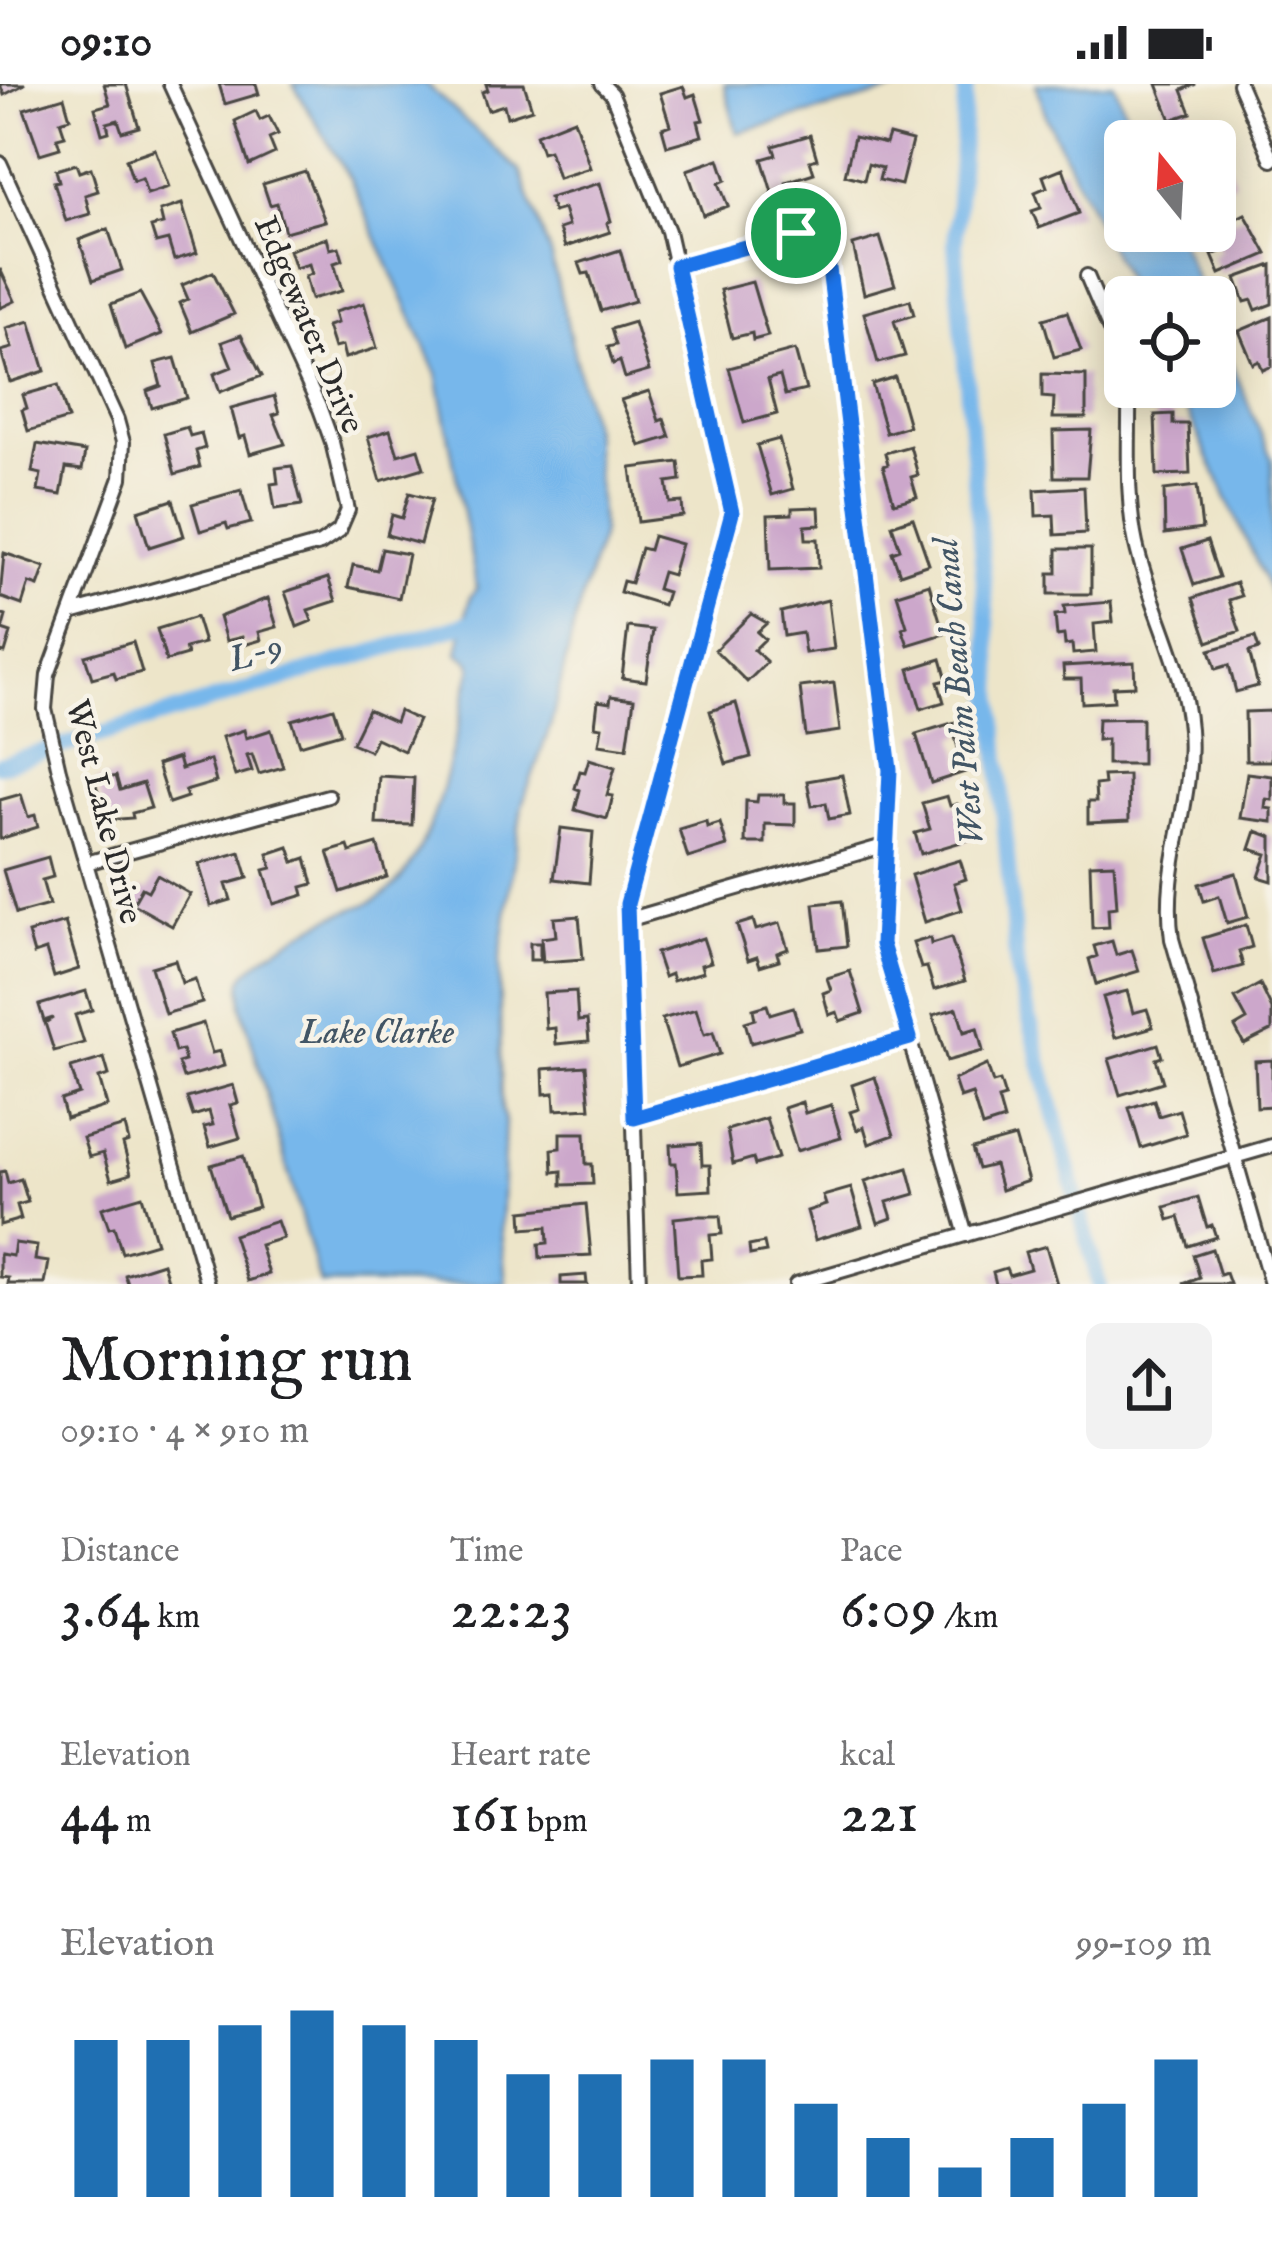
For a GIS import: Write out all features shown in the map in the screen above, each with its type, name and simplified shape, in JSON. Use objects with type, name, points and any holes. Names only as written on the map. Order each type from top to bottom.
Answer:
[{"type":"street","name":"Edgewater Drive","points":[[71,614],[320,544],[339,531],[348,509],[320,409],[170,84]]},
{"type":"street","points":[[602,84],[612,94],[668,231],[732,513],[627,904],[640,1284]]},
{"type":"street","points":[[1239,84],[1272,160]]},
{"type":"street","name":"West Lake Drive","points":[[0,163],[123,442],[118,489],[45,686],[59,770],[208,1284]]},
{"type":"street","points":[[676,266],[796,233],[816,241],[828,260],[890,770],[882,944],[967,1235]]},
{"type":"street","points":[[1087,276],[1104,316]]},
{"type":"street","points":[[1130,408],[1136,548],[1178,671],[1190,729],[1188,789],[1171,861],[1168,913],[1172,939],[1271,1284]]},
{"type":"street","points":[[86,863],[328,796]]},
{"type":"street","points":[[628,920],[887,845]]},
{"type":"street","points":[[634,1118],[910,1038]]},
{"type":"street","points":[[796,1284],[1272,1147]]},
{"type":"water","name":"Lake Clarke","points":[[293,84],[426,84],[520,171],[551,257],[592,427],[602,533],[551,724],[522,805],[499,963],[505,1121],[501,1230],[506,1284],[320,1284],[242,1008],[242,980],[256,963],[310,928],[383,895],[407,871],[421,846],[443,786],[472,668],[458,653],[470,597],[477,588],[437,374],[350,179]]},
{"type":"water","points":[[724,84],[920,84],[737,133]]},
{"type":"water","points":[[1036,84],[1114,84],[1129,120],[1104,120],[1104,236],[1047,119]]},
{"type":"water","points":[[1112,252],[1185,252],[1194,276],[1124,276]]},
{"type":"water","points":[[1236,375],[1272,460],[1272,596],[1186,408],[1236,408]]},
{"type":"building","points":[[0,84],[25,84],[4,95]]},
{"type":"building","points":[[104,84],[126,84],[139,127],[122,132],[118,120],[107,123],[109,132],[102,134],[95,108],[110,104]]},
{"type":"building","points":[[219,84],[256,84],[259,94],[225,104]]},
{"type":"building","points":[[486,84],[524,84],[532,109],[507,117],[504,105],[488,110],[482,92],[488,90]]},
{"type":"building","points":[[1157,84],[1196,84],[1182,90],[1191,113],[1171,120]]},
{"type":"building","points":[[683,86],[687,97],[695,94],[703,120],[698,121],[702,136],[667,146],[662,128],[670,125],[660,93]]},
{"type":"building","points":[[64,97],[70,118],[60,121],[65,136],[57,138],[60,148],[40,154],[24,109]]},
{"type":"building","points":[[256,111],[260,120],[269,116],[278,134],[269,138],[275,153],[249,165],[235,121]]},
{"type":"building","points":[[574,119],[590,168],[558,178],[549,150],[542,152],[536,134]]},
{"type":"building","points":[[810,135],[817,159],[810,161],[814,173],[786,182],[790,195],[774,199],[762,159],[776,155],[773,146]]},
{"type":"building","points":[[889,135],[912,141],[901,185],[879,180],[882,168],[868,164],[864,180],[845,175],[854,137],[886,144]]},
{"type":"building","points":[[155,149],[169,187],[147,194],[142,178],[133,181],[126,159]]},
{"type":"building","points":[[719,159],[726,180],[719,183],[728,206],[703,215],[687,170]]},
{"type":"building","points":[[76,164],[79,172],[91,168],[98,191],[85,195],[90,214],[66,221],[54,182],[59,181],[56,170]]},
{"type":"building","points":[[1063,168],[1079,213],[1039,228],[1032,211],[1041,208],[1035,192],[1047,187],[1043,176]]},
{"type":"building","points":[[305,171],[325,221],[285,232],[277,203],[270,205],[263,184]]},
{"type":"building","points":[[600,183],[610,232],[565,247],[559,229],[568,226],[563,209],[553,212],[549,198]]},
{"type":"building","points":[[182,204],[197,253],[174,260],[168,240],[156,243],[151,227],[163,224],[160,211]]},
{"type":"building","points":[[1245,214],[1267,254],[1220,274],[1212,255],[1236,252],[1236,218]]},
{"type":"building","points":[[108,229],[122,270],[93,280],[79,240]]},
{"type":"building","points":[[880,237],[895,285],[864,294],[853,245]]},
{"type":"building","points":[[327,238],[330,249],[339,247],[343,260],[334,263],[342,291],[311,299],[305,276],[312,274],[309,264],[295,268],[289,250]]},
{"type":"building","points":[[620,250],[635,301],[601,311],[589,273],[583,274],[579,263]]},
{"type":"building","points":[[1272,265],[1272,304],[1256,310],[1252,300],[1245,302],[1236,278]]},
{"type":"building","points":[[0,269],[15,301],[0,308]]},
{"type":"building","points":[[213,272],[234,314],[192,332],[180,303],[188,299],[182,285]]},
{"type":"building","points":[[752,282],[768,336],[753,340],[752,333],[732,338],[720,290]]},
{"type":"building","points":[[140,293],[162,334],[125,349],[111,304]]},
{"type":"building","points":[[910,300],[914,315],[894,321],[905,356],[878,363],[864,313]]},
{"type":"building","points":[[364,303],[377,348],[345,358],[342,346],[334,348],[327,326],[337,323],[334,312]]},
{"type":"building","points":[[1067,312],[1081,350],[1054,357],[1043,319]]},
{"type":"building","points":[[1272,317],[1272,366],[1263,370],[1259,361],[1253,364],[1239,331]]},
{"type":"building","points":[[30,321],[45,371],[10,382],[1,351],[12,348],[6,328]]},
{"type":"building","points":[[634,322],[649,371],[625,378],[620,361],[613,364],[608,347],[616,345],[611,329]]},
{"type":"building","points":[[241,335],[262,376],[220,392],[214,374],[232,367],[222,342]]},
{"type":"building","points":[[795,350],[806,390],[785,395],[780,376],[768,379],[777,414],[744,423],[729,368]]},
{"type":"building","points":[[175,358],[187,398],[152,408],[147,391],[161,386],[155,363]]},
{"type":"building","points":[[1042,374],[1086,375],[1086,418],[1053,418],[1054,398],[1042,397]]},
{"type":"building","points":[[895,377],[909,426],[886,433],[872,384]]},
{"type":"building","points":[[58,385],[68,419],[28,431],[23,395]]},
{"type":"building","points":[[649,391],[670,437],[640,446],[621,400]]},
{"type":"building","points":[[274,396],[279,413],[273,415],[285,444],[250,454],[245,436],[239,438],[231,408]]},
{"type":"building","points":[[1173,414],[1173,424],[1188,424],[1190,474],[1157,475],[1155,415]]},
{"type":"building","points":[[187,427],[190,436],[201,433],[205,448],[196,451],[200,467],[175,474],[164,434]]},
{"type":"building","points":[[390,430],[398,455],[418,449],[424,468],[381,481],[368,437]]},
{"type":"building","points":[[1091,430],[1087,477],[1054,477],[1053,431]]},
{"type":"building","points":[[779,439],[793,489],[772,495],[757,445]]},
{"type":"building","points":[[37,444],[85,452],[82,470],[66,468],[61,495],[38,491],[41,474],[32,472]]},
{"type":"building","points":[[910,446],[918,475],[911,477],[917,497],[894,503],[883,466],[888,464],[885,453]]},
{"type":"building","points":[[679,462],[681,480],[667,482],[670,503],[682,502],[683,516],[638,522],[631,468]]},
{"type":"building","points":[[292,466],[302,505],[275,509],[271,484],[278,483],[276,468]]},
{"type":"building","points":[[1197,486],[1202,529],[1165,534],[1164,490]]},
{"type":"building","points":[[1084,487],[1086,533],[1055,535],[1054,515],[1036,516],[1035,490]]},
{"type":"building","points":[[241,490],[251,523],[228,529],[226,523],[200,531],[192,504]]},
{"type":"building","points":[[409,493],[432,499],[420,544],[387,535],[392,515],[402,518]]},
{"type":"building","points":[[173,500],[184,536],[149,547],[138,511]]},
{"type":"building","points":[[819,507],[820,525],[805,526],[806,539],[818,539],[819,568],[770,570],[768,515]]},
{"type":"building","points":[[913,518],[929,564],[900,574],[892,552],[900,549],[892,525]]},
{"type":"building","points":[[653,536],[681,544],[672,575],[662,572],[657,589],[667,592],[663,605],[620,592],[623,581],[631,583],[641,548],[649,550]]},
{"type":"building","points":[[1207,541],[1219,577],[1194,585],[1182,549]]},
{"type":"building","points":[[382,549],[408,554],[399,598],[348,587],[353,565],[377,570]]},
{"type":"building","points":[[1057,549],[1091,549],[1091,594],[1049,594],[1049,573],[1057,573]]},
{"type":"building","points":[[4,553],[45,567],[38,586],[29,583],[22,605],[0,597]]},
{"type":"building","points":[[328,578],[336,601],[308,610],[312,621],[297,627],[285,592]]},
{"type":"building","points":[[1236,583],[1241,596],[1229,600],[1240,631],[1208,642],[1193,598]]},
{"type":"building","points":[[929,584],[944,634],[908,645],[897,594]]},
{"type":"building","points":[[268,598],[277,627],[259,632],[261,640],[244,645],[242,637],[226,641],[219,617]]},
{"type":"building","points":[[828,600],[834,649],[805,653],[802,633],[784,636],[781,612]]},
{"type":"building","points":[[1111,602],[1113,622],[1094,624],[1096,652],[1073,654],[1064,635],[1057,636],[1055,615],[1065,614],[1064,606]]},
{"type":"building","points":[[0,614],[6,616],[2,630],[11,633],[5,653],[0,652]]},
{"type":"building","points":[[751,614],[767,623],[757,632],[765,639],[754,650],[767,662],[747,682],[715,650]]},
{"type":"building","points":[[196,617],[204,643],[185,648],[187,655],[166,661],[157,629]]},
{"type":"building","points":[[628,627],[653,630],[646,681],[622,678]]},
{"type":"building","points":[[1255,637],[1259,649],[1249,652],[1258,686],[1236,692],[1229,665],[1216,669],[1210,650]]},
{"type":"building","points":[[133,642],[142,672],[116,679],[114,672],[92,678],[85,656]]},
{"type":"building","points":[[941,659],[947,680],[938,682],[944,702],[921,709],[909,669]]},
{"type":"building","points":[[1134,662],[1135,686],[1113,687],[1114,701],[1082,703],[1081,679],[1064,679],[1063,666]]},
{"type":"building","points":[[834,683],[840,731],[806,736],[800,687]]},
{"type":"building","points":[[611,696],[634,699],[627,748],[599,744],[598,701],[610,703]]},
{"type":"building","points":[[736,703],[751,757],[726,764],[710,711]]},
{"type":"building","points":[[333,708],[341,733],[300,745],[292,720]]},
{"type":"building","points":[[368,710],[395,722],[399,711],[418,720],[404,751],[376,738],[370,751],[352,743]]},
{"type":"building","points":[[1271,711],[1271,761],[1246,761],[1245,712]]},
{"type":"building","points":[[1142,718],[1142,764],[1107,764],[1107,739],[1097,740],[1098,719]]},
{"type":"building","points":[[959,721],[963,735],[955,737],[965,772],[931,783],[916,734]]},
{"type":"building","points":[[244,730],[246,738],[271,730],[283,767],[259,774],[252,754],[247,755],[252,771],[235,776],[222,737]]},
{"type":"building","points":[[178,758],[181,769],[210,760],[216,782],[185,791],[187,797],[169,803],[157,765]]},
{"type":"building","points":[[589,759],[615,767],[607,795],[613,796],[607,819],[575,810],[580,790],[575,788]]},
{"type":"building","points":[[1247,773],[1272,776],[1272,800],[1266,799],[1265,808],[1272,809],[1272,822],[1240,818]]},
{"type":"building","points":[[842,775],[850,815],[829,819],[826,803],[812,806],[807,781]]},
{"type":"building","points":[[1128,775],[1129,821],[1088,823],[1088,802],[1096,802],[1095,785],[1104,784],[1103,776]]},
{"type":"building","points":[[116,776],[120,790],[143,783],[151,808],[132,813],[133,818],[107,820],[95,782]]},
{"type":"building","points":[[379,776],[414,778],[412,825],[376,824]]},
{"type":"building","points":[[21,794],[28,817],[35,815],[38,827],[0,839],[0,800]]},
{"type":"building","points":[[758,795],[784,795],[784,803],[795,803],[795,825],[765,824],[765,843],[745,843],[746,801],[757,802]]},
{"type":"building","points":[[947,796],[950,806],[957,804],[968,840],[921,854],[915,833],[930,829],[922,803]]},
{"type":"building","points":[[706,821],[707,827],[720,823],[727,846],[688,858],[679,829]]},
{"type":"building","points":[[561,828],[593,832],[589,883],[554,879]]},
{"type":"building","points":[[1256,831],[1272,837],[1272,881],[1259,877],[1267,854],[1250,849]]},
{"type":"building","points":[[377,844],[387,877],[341,892],[328,852]]},
{"type":"building","points":[[289,847],[294,862],[306,858],[313,884],[302,887],[304,895],[274,904],[264,870],[272,868],[268,854]]},
{"type":"building","points":[[240,852],[248,878],[226,884],[231,900],[211,906],[199,864]]},
{"type":"building","points":[[48,857],[53,877],[42,880],[49,905],[16,914],[3,870]]},
{"type":"building","points":[[960,860],[966,879],[954,883],[962,910],[925,922],[911,875]]},
{"type":"building","points":[[1114,863],[1117,907],[1108,908],[1109,927],[1092,928],[1090,864]]},
{"type":"building","points":[[1236,873],[1248,917],[1227,923],[1219,896],[1204,901],[1199,884]]},
{"type":"building","points":[[157,875],[190,894],[172,926],[133,904]]},
{"type":"building","points":[[842,901],[847,946],[819,949],[814,904]]},
{"type":"building","points":[[579,916],[583,959],[543,962],[541,938],[556,936],[554,918]]},
{"type":"building","points":[[753,920],[756,930],[780,923],[788,949],[777,953],[779,960],[760,966],[757,957],[748,960],[737,925]]},
{"type":"building","points":[[65,922],[79,969],[54,977],[46,950],[34,954],[28,933]]},
{"type":"building","points":[[1246,925],[1252,947],[1239,951],[1243,966],[1214,974],[1203,938]]},
{"type":"building","points":[[703,938],[711,962],[701,965],[703,972],[673,981],[671,974],[664,977],[656,953]]},
{"type":"building","points":[[930,938],[931,944],[951,938],[965,981],[934,990],[913,943]]},
{"type":"building","points":[[1112,941],[1116,955],[1132,950],[1139,971],[1096,984],[1089,959],[1097,956],[1094,946]]},
{"type":"building","points":[[530,943],[540,943],[540,960],[530,960]]},
{"type":"building","points":[[175,960],[182,983],[195,979],[202,1003],[165,1014],[151,967]]},
{"type":"building","points":[[850,971],[863,1013],[840,1021],[837,1012],[829,1015],[823,993],[831,990],[827,978]]},
{"type":"building","points":[[1260,984],[1272,1009],[1272,1030],[1244,1044],[1235,1027],[1247,1020],[1235,998]]},
{"type":"building","points":[[86,991],[92,1010],[75,1015],[84,1043],[54,1051],[45,1023],[53,1018],[44,1021],[39,1005]]},
{"type":"building","points":[[576,991],[578,1021],[587,1020],[589,1041],[556,1044],[555,1028],[546,1029],[544,993]]},
{"type":"building","points":[[1127,991],[1133,1013],[1147,1009],[1153,1027],[1115,1038],[1103,997]]},
{"type":"building","points":[[767,1005],[770,1014],[793,1007],[800,1029],[751,1043],[745,1022],[755,1019],[753,1009]]},
{"type":"building","points":[[957,1008],[964,1032],[977,1028],[983,1051],[947,1061],[933,1015]]},
{"type":"building","points":[[696,1009],[704,1035],[713,1032],[720,1054],[677,1067],[662,1019]]},
{"type":"building","points":[[203,1023],[212,1053],[220,1051],[224,1066],[183,1078],[178,1063],[185,1061],[182,1050],[175,1052],[170,1033]]},
{"type":"building","points":[[1158,1044],[1162,1057],[1156,1059],[1163,1082],[1120,1095],[1109,1059]]},
{"type":"building","points":[[104,1058],[109,1075],[99,1078],[107,1106],[66,1119],[61,1100],[79,1094],[71,1068]]},
{"type":"building","points":[[1272,1060],[1272,1106],[1257,1107],[1255,1061]]},
{"type":"building","points":[[987,1065],[1005,1097],[998,1099],[1004,1120],[982,1127],[972,1094],[960,1098],[954,1080]]},
{"type":"building","points":[[586,1066],[590,1108],[555,1110],[554,1093],[544,1094],[543,1069]]},
{"type":"building","points":[[875,1077],[894,1135],[869,1144],[864,1127],[857,1130],[850,1112],[859,1109],[852,1085]]},
{"type":"building","points":[[233,1085],[238,1103],[230,1105],[240,1138],[210,1147],[204,1127],[213,1125],[209,1111],[193,1116],[187,1098]]},
{"type":"building","points":[[1154,1100],[1159,1116],[1179,1110],[1186,1134],[1141,1148],[1129,1108]]},
{"type":"building","points":[[802,1102],[805,1113],[831,1105],[841,1138],[797,1151],[784,1108]]},
{"type":"building","points":[[766,1118],[778,1158],[755,1165],[753,1158],[733,1164],[727,1130]]},
{"type":"building","points":[[125,1126],[129,1142],[123,1144],[131,1174],[111,1180],[103,1153],[89,1157],[83,1138]]},
{"type":"building","points":[[560,1133],[585,1133],[586,1164],[592,1164],[593,1184],[562,1185],[562,1171],[553,1172],[552,1149],[560,1148]]},
{"type":"building","points":[[1015,1137],[1028,1181],[1001,1190],[994,1165],[978,1169],[972,1149]]},
{"type":"building","points":[[701,1143],[702,1165],[710,1165],[711,1190],[678,1192],[670,1145]]},
{"type":"building","points":[[243,1156],[258,1207],[227,1216],[211,1165]]},
{"type":"building","points":[[908,1168],[915,1194],[887,1202],[892,1218],[878,1223],[865,1181]]},
{"type":"building","points":[[5,1171],[8,1183],[21,1179],[28,1202],[17,1205],[21,1219],[0,1225],[0,1172]]},
{"type":"building","points":[[851,1188],[862,1226],[815,1240],[807,1211],[826,1205],[823,1196]]},
{"type":"building","points":[[142,1196],[156,1243],[122,1253],[102,1208]]},
{"type":"building","points":[[1198,1197],[1207,1227],[1212,1225],[1216,1237],[1188,1246],[1179,1217],[1169,1220],[1165,1207]]},
{"type":"building","points":[[586,1204],[591,1255],[540,1258],[539,1244],[548,1243],[547,1227],[523,1229],[522,1211]]},
{"type":"building","points":[[720,1216],[722,1234],[710,1235],[712,1259],[701,1260],[702,1275],[678,1276],[674,1218]]},
{"type":"building","points":[[277,1221],[283,1238],[260,1245],[269,1274],[248,1281],[233,1235]]},
{"type":"building","points":[[15,1243],[37,1246],[35,1260],[49,1262],[45,1284],[8,1284],[9,1278],[0,1277],[0,1254],[13,1256]]},
{"type":"building","points":[[764,1243],[766,1252],[750,1255],[749,1246]]},
{"type":"building","points":[[1046,1246],[1057,1284],[996,1284],[993,1272],[1006,1268],[1009,1275],[1030,1269],[1025,1252]]},
{"type":"building","points":[[1212,1249],[1220,1275],[1226,1273],[1230,1284],[1183,1284],[1200,1278],[1193,1255]]},
{"type":"building","points":[[163,1263],[169,1283],[128,1284],[125,1275]]},
{"type":"building","points":[[586,1275],[587,1284],[561,1284],[561,1277]]},
{"type":"waterway","name":"West Palm Beach Canal","points":[[966,84],[955,245],[1017,971],[1099,1284]]},
{"type":"waterway","name":"L-9","points":[[0,765],[482,619]]},
{"type":"route","points":[[796,233],[816,241],[828,260],[890,770],[882,944],[910,1038],[634,1118],[627,904],[732,513],[676,266],[796,233]]}]
